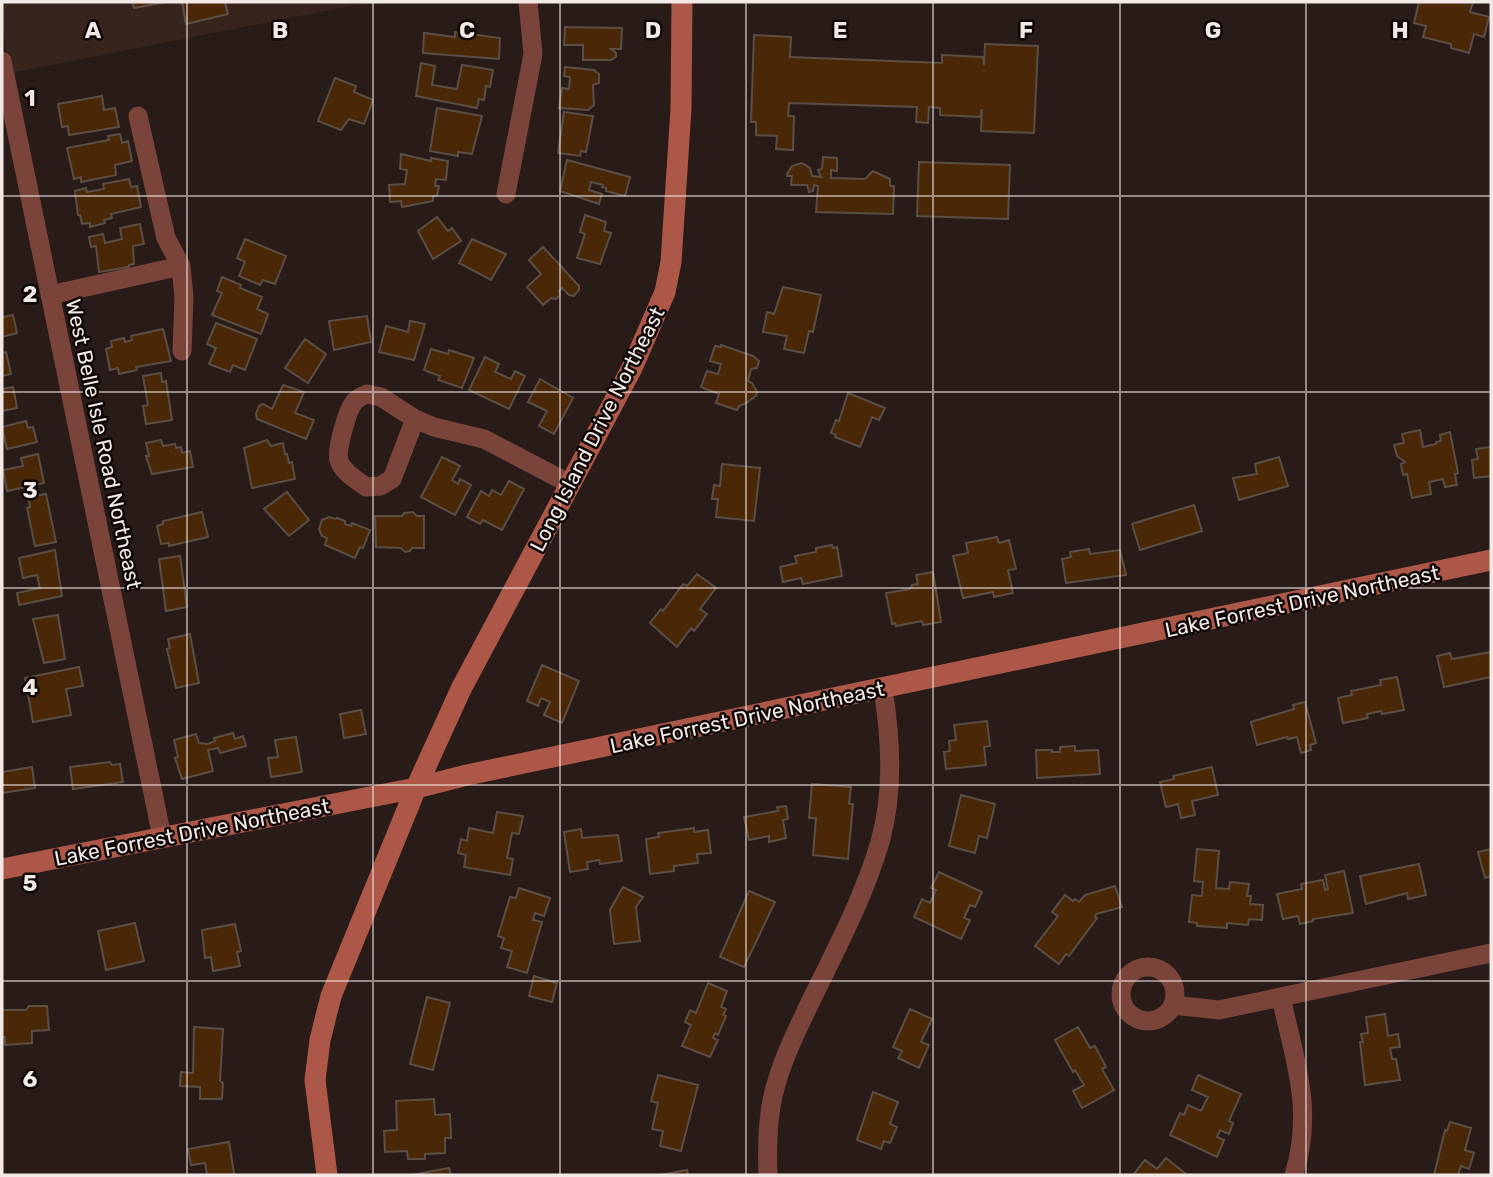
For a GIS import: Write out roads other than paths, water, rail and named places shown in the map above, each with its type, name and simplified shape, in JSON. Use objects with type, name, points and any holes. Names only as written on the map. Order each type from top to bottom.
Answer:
[{"type":"street","points":[[506,194],[533,54],[528,2]]},
{"type":"street","name":"Long Island Drive Northeast","points":[[327,1175],[315,1080],[320,1040],[331,996],[416,788],[461,689],[632,368],[665,292],[671,262],[681,109],[682,2]]},
{"type":"street","name":"West Belle Isle Road Northeast","points":[[2,61],[162,837]]},
{"type":"street","points":[[138,116],[166,238],[181,266],[184,297],[182,351]]},
{"type":"street","points":[[50,295],[181,266]]},
{"type":"street","points":[[415,419],[392,479],[380,486],[366,487],[342,468],[338,459],[339,448],[349,410],[360,397],[368,394],[381,397],[415,419],[434,427],[484,439],[570,484]]},
{"type":"street","name":"Lake Forrest Drive Northeast","points":[[2,870],[416,788],[467,775],[883,690],[1491,560]]},
{"type":"street","points":[[768,1175],[767,1142],[773,1097],[785,1057],[862,894],[880,841],[888,802],[891,762],[883,690]]},
{"type":"street","points":[[1173,1005],[1219,1010],[1491,953]]},
{"type":"street","points":[[1281,997],[1303,1096],[1304,1126],[1300,1155],[1293,1175]]}]
